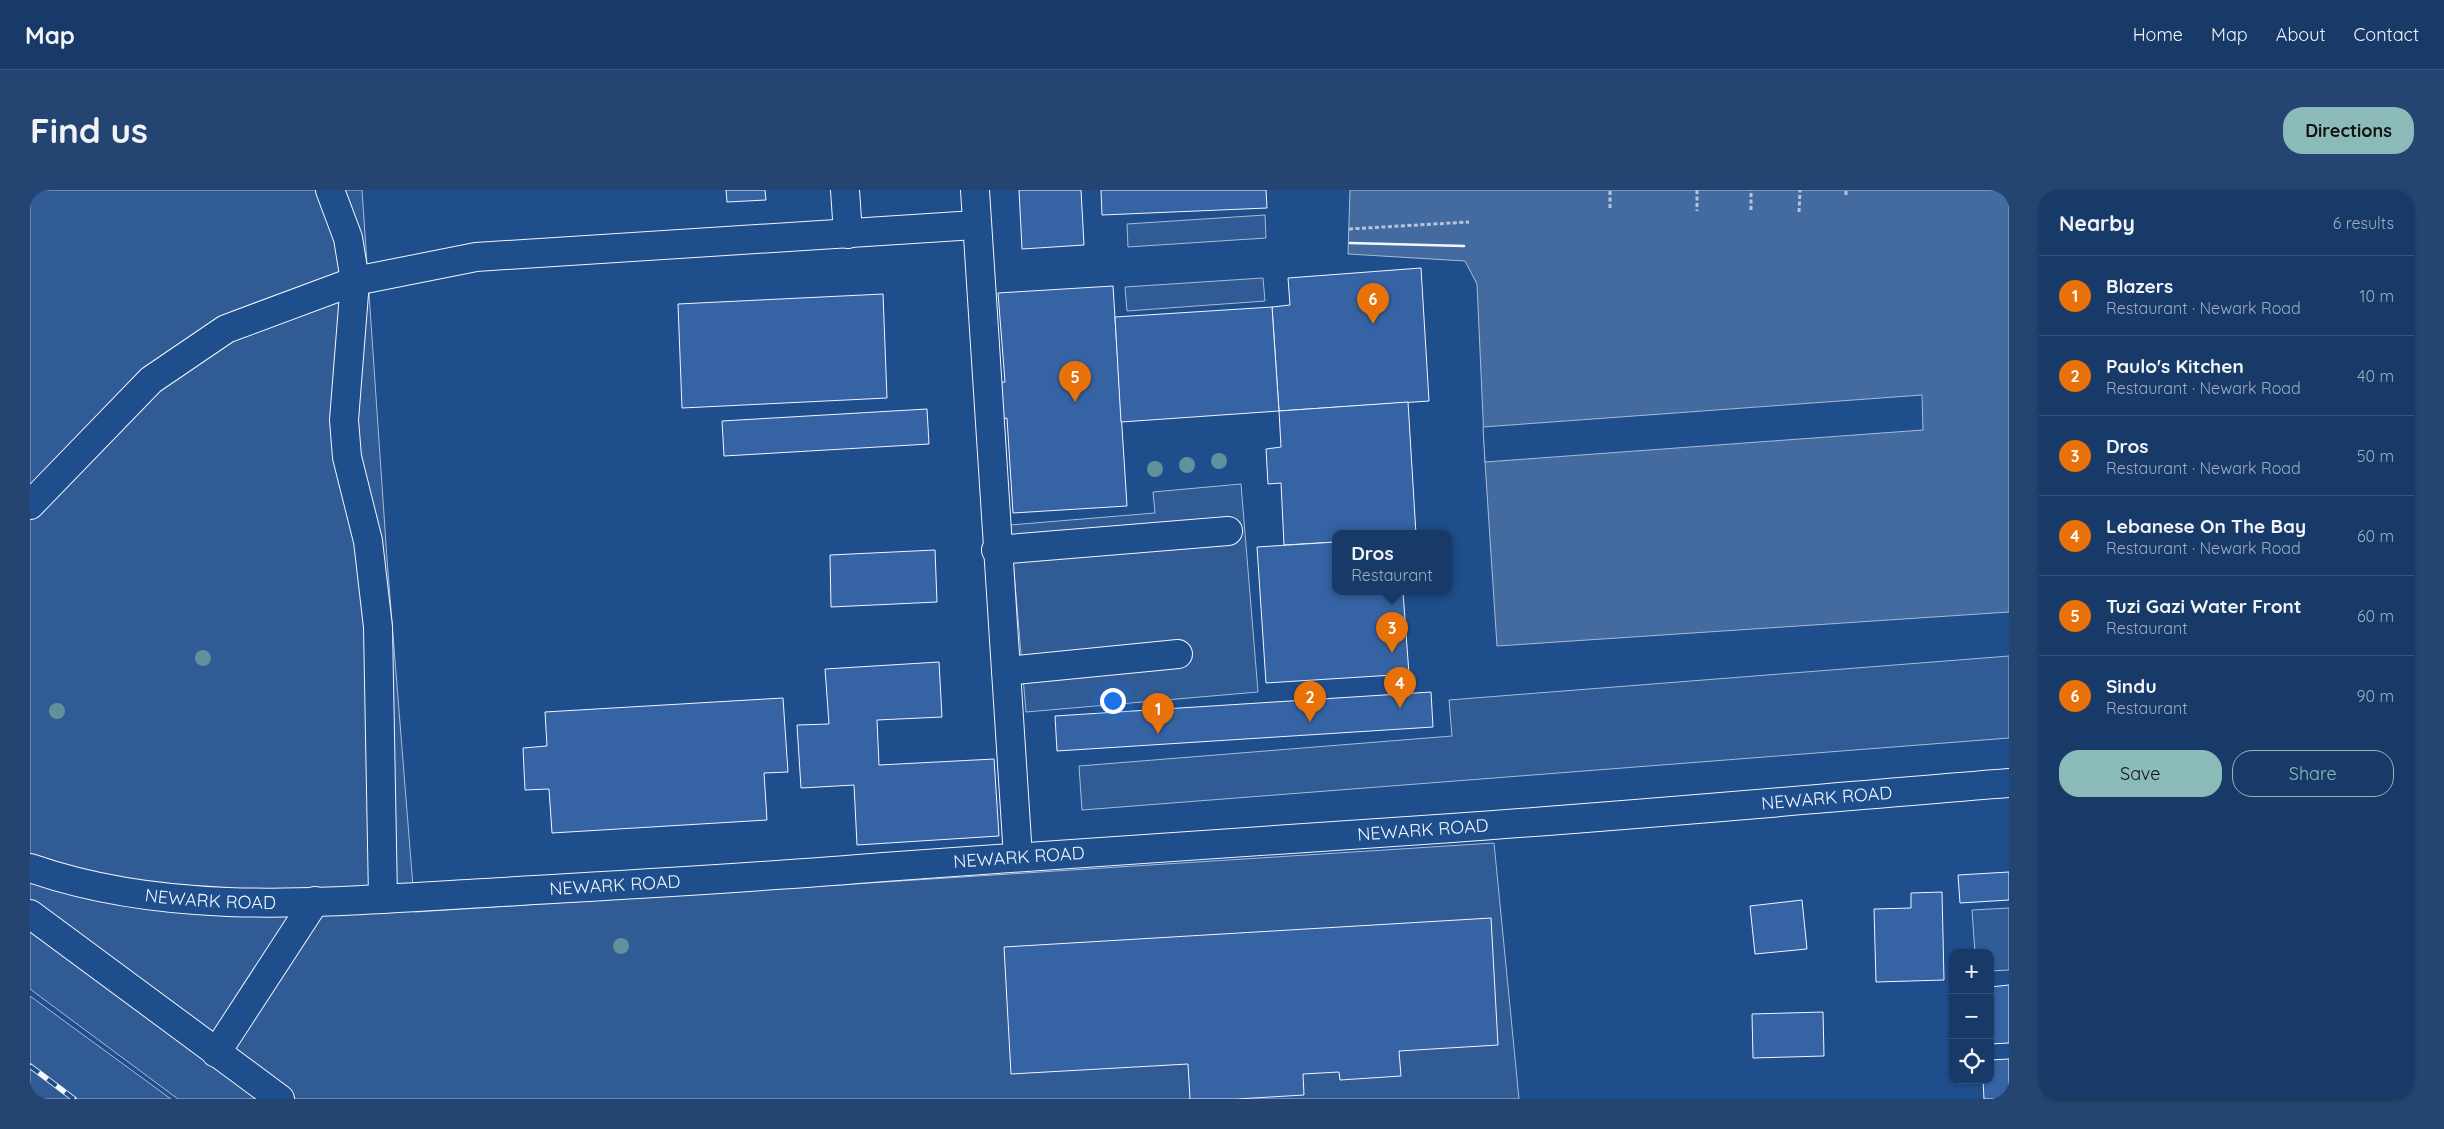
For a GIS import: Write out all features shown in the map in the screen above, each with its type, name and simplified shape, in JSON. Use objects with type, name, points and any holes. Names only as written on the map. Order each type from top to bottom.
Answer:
[{"type":"street","points":[[330,190],[348,238],[355,281],[344,420],[347,457],[368,541],[378,628],[383,898]]},
{"type":"street","points":[[845,190],[848,234]]},
{"type":"street","points":[[975,190],[996,550],[1018,857]]},
{"type":"street","points":[[30,505],[151,380],[226,329],[355,281],[476,257],[976,226]]},
{"type":"street","points":[[996,550],[1228,531]]},
{"type":"street","points":[[1006,671],[1178,654]]},
{"type":"street","name":"NEWARK ROAD","points":[[30,868],[58,878],[122,891],[238,904],[383,898],[750,878],[1018,857],[1454,828],[2009,783]]},
{"type":"street","points":[[216,1053],[315,900]]},
{"type":"street","points":[[30,914],[280,1099]]},
{"type":"path","points":[[1610,190],[1610,208]]},
{"type":"path","points":[[1697,190],[1697,211]]},
{"type":"path","points":[[1751,190],[1751,210]]},
{"type":"path","points":[[1799,212],[1800,190]]},
{"type":"path","points":[[1846,190],[1846,195]]},
{"type":"path","points":[[1349,229],[1469,222]]},
{"type":"shaded area","points":[[30,190],[362,190],[387,559],[415,912],[1494,843],[1519,1099],[178,1099],[30,989]]},
{"type":"shaded area","points":[[1350,190],[2009,190],[2009,612],[1497,646],[1485,462],[1477,284],[1465,261],[1348,254]]},
{"type":"shaded area","points":[[1265,215],[1266,238],[1128,247],[1127,224]]},
{"type":"shaded area","points":[[1263,278],[1265,301],[1127,311],[1125,287]]},
{"type":"shaded area","points":[[1241,484],[1258,692],[1026,712],[1010,525],[1155,513],[1153,492]]},
{"type":"shaded area","points":[[2009,656],[2009,738],[1082,810],[1079,766],[1452,736],[1449,700]]},
{"type":"shaded area","points":[[2009,908],[2009,970],[1994,971],[1994,949],[1975,949],[1972,910]]},
{"type":"shaded area","points":[[30,996],[171,1099],[30,1099]]},
{"type":"pier","points":[[1922,395],[1923,430],[1485,462],[1483,427]]},
{"type":"building","points":[[726,190],[765,190],[766,200],[727,202]]},
{"type":"building","points":[[1019,190],[1081,190],[1084,245],[1022,249]]},
{"type":"building","points":[[1101,190],[1266,190],[1267,208],[1102,215]]},
{"type":"building","points":[[1421,268],[1429,401],[1279,411],[1272,307],[1290,305],[1288,278]]},
{"type":"building","points":[[1113,286],[1127,506],[1013,513],[1007,418],[993,420],[990,384],[1005,382],[998,293]]},
{"type":"building","points":[[883,294],[887,398],[682,408],[678,304]]},
{"type":"building","points":[[1272,307],[1279,411],[1121,422],[1115,317]]},
{"type":"building","points":[[1408,402],[1416,530],[1332,530],[1332,542],[1284,545],[1281,483],[1268,484],[1266,449],[1281,447],[1279,411]]},
{"type":"building","points":[[927,409],[929,444],[724,456],[722,421]]},
{"type":"building","points":[[1332,542],[1332,595],[1403,595],[1409,674],[1266,683],[1257,547]]},
{"type":"building","points":[[935,550],[937,602],[831,607],[830,555]]},
{"type":"building","points":[[939,662],[942,717],[877,720],[879,765],[994,759],[999,836],[857,845],[854,785],[801,788],[797,725],[829,724],[825,669]]},
{"type":"building","points":[[1431,692],[1433,727],[1057,751],[1055,716]]},
{"type":"building","points":[[783,698],[788,772],[764,773],[767,820],[552,833],[549,789],[525,790],[523,748],[547,746],[545,712]]},
{"type":"building","points":[[2009,872],[2009,900],[1960,903],[1958,875]]},
{"type":"building","points":[[1942,892],[1944,980],[1876,982],[1874,909],[1911,908],[1911,893]]},
{"type":"building","points":[[1802,900],[1807,949],[1755,954],[1750,906]]},
{"type":"building","points":[[1491,918],[1498,1045],[1399,1051],[1401,1076],[1340,1080],[1339,1072],[1303,1074],[1304,1095],[1237,1099],[1190,1099],[1188,1064],[1011,1074],[1004,947]]},
{"type":"building","points":[[2009,985],[2009,1043],[1994,1044],[1994,987]]},
{"type":"building","points":[[1823,1012],[1824,1056],[1753,1058],[1752,1014]]},
{"type":"building","points":[[2009,1059],[2009,1099],[1984,1099],[1983,1084],[1994,1084],[1994,1060]]},
{"type":"railway","points":[[30,1066],[74,1099]]},
{"type":"wall","points":[[1350,243],[1464,246]]},
{"type":"place","name":"Sindu","points":[[1373,324]]},
{"type":"place","name":"Tuzi Gazi Water Front","points":[[1075,402]]},
{"type":"place","name":"Dros","points":[[1392,653]]},
{"type":"place","name":"Lebanese On The Bay","points":[[1400,708]]},
{"type":"place","name":"Paulo's Kitchen","points":[[1310,722]]},
{"type":"place","name":"Blazers","points":[[1158,734]]}]
